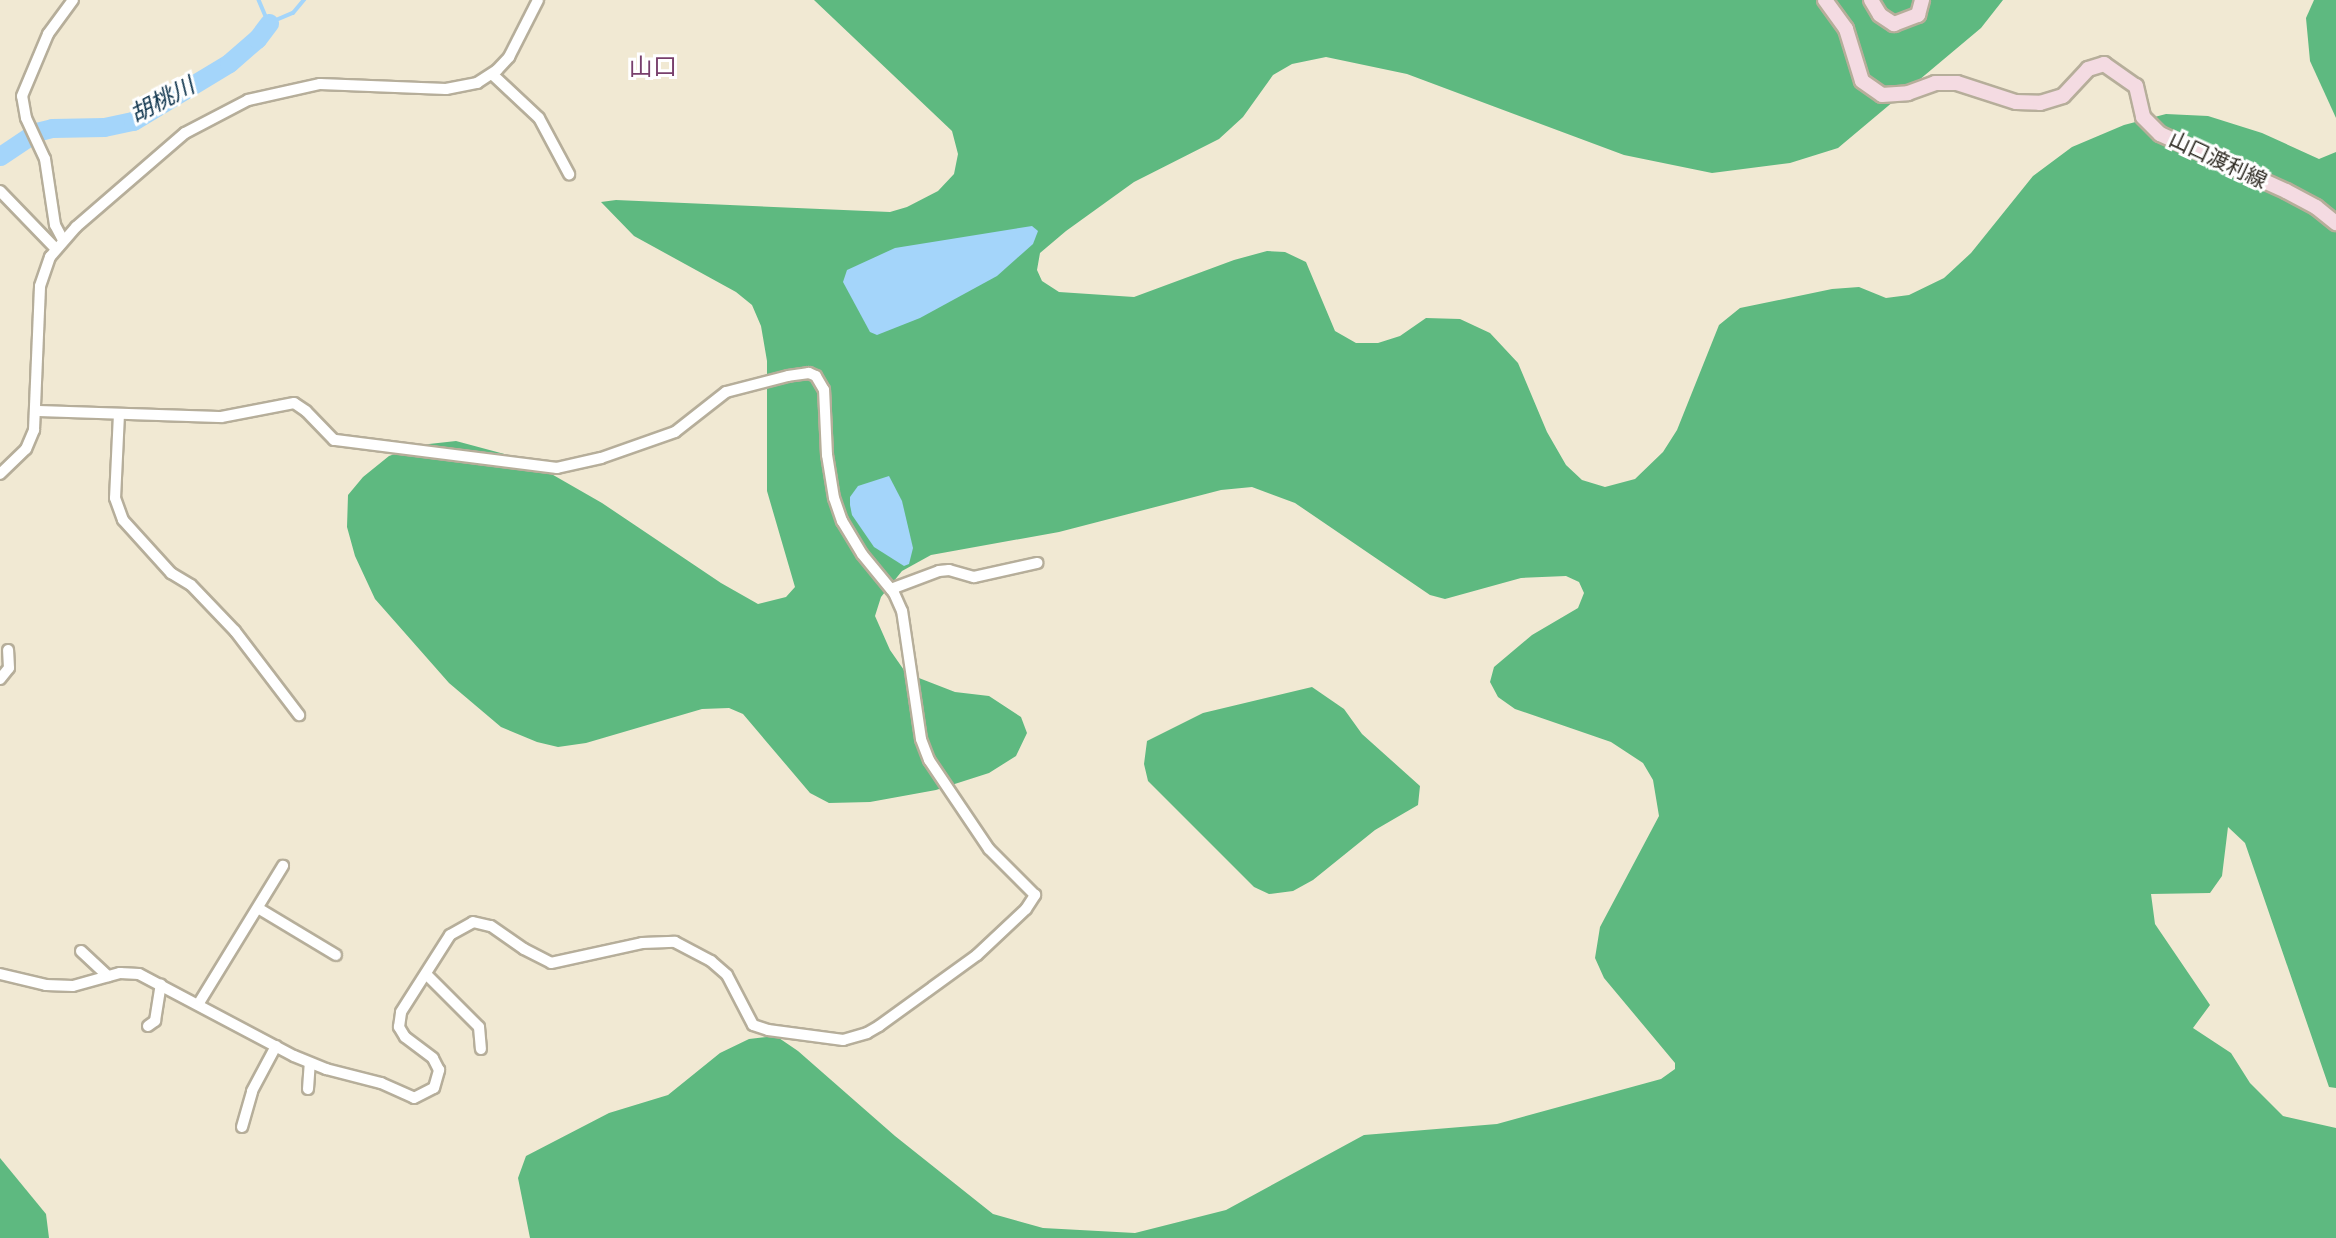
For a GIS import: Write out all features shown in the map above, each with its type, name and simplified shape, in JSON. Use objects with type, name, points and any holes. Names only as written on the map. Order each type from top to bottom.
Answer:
[{"type":"main road","name":"山口渡利線","points":[[1825,0],[1846,29],[1862,80],[1882,95],[1908,93],[1935,83],[1957,83],[2016,102],[2040,103],[2063,96],[2088,69],[2104,64],[2136,86],[2143,117],[2160,134],[2286,191],[2316,207],[2336,223]]},
{"type":"main road","points":[[1871,0],[1880,15],[1894,24],[1919,15],[1922,0]]},
{"type":"street","points":[[62,240],[55,225],[45,159],[26,118],[22,96],[48,34],[73,0]]},
{"type":"street","points":[[0,474],[26,449],[34,430],[40,286],[62,240],[185,133],[248,100],[320,84],[458,89],[492,74],[509,57],[538,0]]},
{"type":"street","points":[[492,74],[539,118],[569,174]]},
{"type":"street","points":[[0,191],[56,249]]},
{"type":"street","points":[[0,974],[46,985],[73,986],[131,972],[199,1003],[310,1063],[382,1083],[414,1098],[429,1093],[438,1082],[439,1070],[433,1058],[405,1037],[399,1018],[450,935],[473,922],[491,926],[523,949],[551,962],[642,943],[675,942],[710,961],[727,975],[753,1025],[768,1030],[843,1040],[867,1033],[879,1026],[977,955],[1026,909],[1035,895],[989,849],[929,760],[921,739],[902,611],[891,589],[862,554],[838,511],[827,455],[824,390],[821,381],[809,373],[726,392],[675,432],[601,458],[557,468],[334,440],[306,411],[294,404],[221,417],[36,411]]},
{"type":"street","points":[[120,414],[115,498],[123,520],[171,573],[191,585],[235,631],[299,715]]},
{"type":"street","points":[[891,589],[939,571],[974,577],[1037,563]]},
{"type":"street","points":[[0,678],[9,667],[8,650]]},
{"type":"street","points":[[199,1003],[283,866]]},
{"type":"street","points":[[258,908],[336,955]]},
{"type":"street","points":[[81,951],[108,976]]},
{"type":"street","points":[[426,974],[479,1027],[481,1049]]},
{"type":"street","points":[[148,1026],[155,1021],[161,984]]},
{"type":"street","points":[[242,1127],[252,1091],[276,1046]]},
{"type":"street","points":[[308,1089],[310,1063]]},
{"type":"green space","points":[[814,0],[2003,0],[1981,28],[1838,148],[1790,163],[1712,173],[1624,155],[1407,74],[1326,57],[1292,64],[1273,75],[1243,117],[1219,139],[1134,182],[1040,253],[1037,270],[1042,281],[1059,292],[1134,297],[1234,260],[1267,251],[1285,252],[1306,262],[1335,331],[1356,343],[1378,343],[1400,336],[1426,318],[1460,319],[1490,333],[1518,363],[1547,432],[1566,465],[1582,480],[1605,487],[1635,479],[1663,452],[1677,430],[1719,325],[1740,308],[1832,289],[1859,287],[1886,298],[1909,295],[1944,278],[1971,253],[2033,176],[2072,147],[2124,125],[2166,114],[2208,116],[2262,133],[2319,159],[2336,152],[2336,1088],[2329,1087],[2245,843],[2228,827],[2222,876],[2210,893],[2151,894],[2155,924],[2210,1005],[2193,1028],[2231,1053],[2250,1083],[2283,1116],[2336,1128],[2336,1238],[530,1238],[518,1178],[526,1156],[609,1113],[668,1095],[720,1053],[749,1039],[776,1036],[798,1051],[895,1136],[993,1214],[1043,1228],[1135,1233],[1226,1210],[1364,1135],[1497,1124],[1661,1079],[1675,1069],[1675,1063],[1604,978],[1595,958],[1600,927],[1659,816],[1653,780],[1643,763],[1611,742],[1515,709],[1498,697],[1490,682],[1494,667],[1532,635],[1578,608],[1584,593],[1579,582],[1566,576],[1521,578],[1445,599],[1430,595],[1295,503],[1252,487],[1221,490],[1059,532],[931,555],[902,571],[881,597],[875,616],[890,650],[906,673],[955,692],[989,696],[1021,717],[1027,733],[1016,756],[989,773],[936,790],[870,802],[829,803],[810,793],[743,714],[729,708],[702,709],[586,743],[558,747],[537,742],[501,727],[449,683],[375,599],[355,556],[347,527],[348,495],[363,477],[389,456],[420,445],[456,441],[527,460],[602,503],[721,583],[758,604],[786,597],[795,587],[767,491],[767,361],[761,326],[752,305],[736,292],[634,236],[601,202],[616,200],[890,212],[907,207],[938,191],[954,174],[958,154],[952,131]]},
{"type":"green space","points":[[2314,0],[2336,0],[2336,118],[2310,61],[2306,18]]},
{"type":"green space","points":[[1312,687],[1344,709],[1362,734],[1420,786],[1418,805],[1375,830],[1313,880],[1293,891],[1269,894],[1254,887],[1148,781],[1144,764],[1147,741],[1203,713]]},
{"type":"green space","points":[[0,1158],[46,1214],[49,1238],[0,1238]]},
{"type":"water","points":[[1032,226],[1038,231],[1033,244],[997,276],[920,318],[877,335],[870,332],[843,282],[847,270],[895,248]]},
{"type":"water","points":[[889,476],[902,501],[913,548],[909,564],[904,566],[874,547],[852,515],[850,505],[850,497],[858,486]]},
{"type":"waterway","points":[[259,0],[269,23],[293,13],[304,0]]},
{"type":"waterway","name":"胡桃川","points":[[0,156],[36,132],[52,128],[104,127],[133,121],[229,63],[257,39],[269,23]]},
{"type":"district","name":"山口","points":[[653,67]]}]
